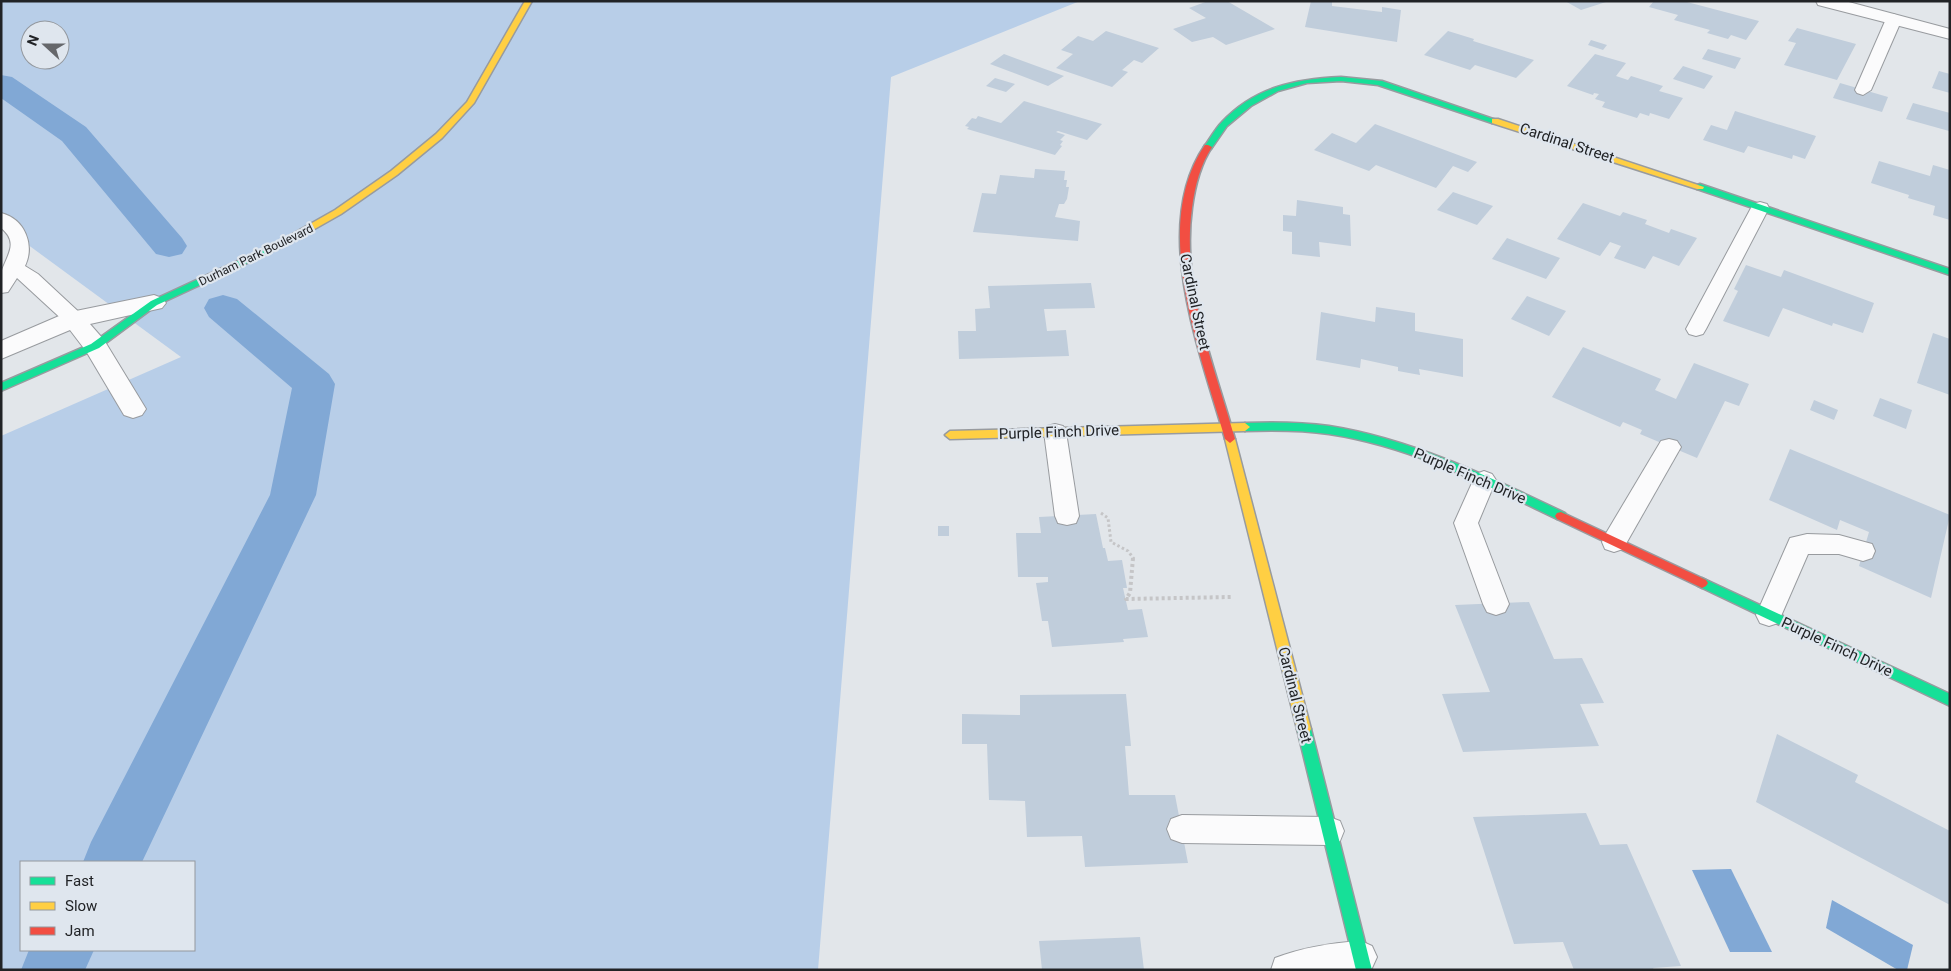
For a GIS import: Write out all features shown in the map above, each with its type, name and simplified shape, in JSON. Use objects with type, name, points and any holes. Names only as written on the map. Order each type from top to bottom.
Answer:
[{"type":"street","name":"Durham Park Boulevard","points":[[1,387],[95,346],[154,303],[292,239],[366,193],[420,153],[450,125],[475,96],[530,1]]},
{"type":"street","points":[[1824,1],[1950,34]]},
{"type":"street","name":"Cardinal Street","points":[[1363,963],[1188,284],[1183,254],[1184,222],[1194,178],[1213,140],[1241,108],[1270,90],[1299,82],[1332,79],[1355,79],[1391,85],[1950,272]]},
{"type":"street","name":"Durham Park Boulevard","points":[[1,351],[74,319],[154,303]]},
{"type":"street","points":[[74,319],[95,346],[133,409]]},
{"type":"street","name":"Purple Finch Drive","points":[[950,436],[1226,426],[1296,426],[1351,433],[1388,442],[1484,480],[1950,700]]},
{"type":"lane","points":[[1863,90],[1894,20]]},
{"type":"lane","points":[[1696,329],[1760,208]]},
{"type":"lane","points":[[1,220],[19,233],[22,244],[14,268],[1,287]]},
{"type":"lane","points":[[14,268],[31,278],[74,319]]},
{"type":"lane","points":[[1055,432],[1066,512]]},
{"type":"lane","points":[[1614,542],[1669,447]]},
{"type":"lane","points":[[1484,480],[1466,523],[1496,604]]},
{"type":"lane","points":[[1769,615],[1799,545],[1825,542],[1850,546],[1863,551]]},
{"type":"lane","points":[[1182,829],[1329,830]]},
{"type":"lane","points":[[1287,970],[1320,960],[1363,963]]},
{"type":"path","points":[[1066,512],[1089,507],[1097,509],[1108,518],[1111,542],[1128,551],[1134,559],[1130,593],[1126,599],[1270,597]]},
{"type":"shaded area","points":[[1,1],[1080,1],[891,77],[818,970],[1,970],[1,436],[181,357],[1,225]]},
{"type":"water","points":[[1731,869],[1772,952],[1730,952],[1692,870]]},
{"type":"water","points":[[1832,900],[1913,945],[1907,970],[1898,970],[1826,928]]},
{"type":"building","points":[[1208,1],[1227,1],[1275,29],[1226,45],[1213,37],[1192,42],[1173,29],[1206,18],[1189,8]]},
{"type":"building","points":[[1311,1],[1332,1],[1332,6],[1382,12],[1382,7],[1401,10],[1397,42],[1305,27]]},
{"type":"building","points":[[1565,1],[1606,1],[1606,2],[1581,10]]},
{"type":"building","points":[[1654,1],[1687,2],[1759,21],[1746,40],[1731,35],[1728,39],[1707,33],[1710,30],[1674,20],[1678,15],[1649,7]]},
{"type":"building","points":[[1797,28],[1856,44],[1837,80],[1784,65],[1796,43],[1788,41]]},
{"type":"building","points":[[1106,31],[1159,48],[1142,63],[1134,60],[1122,70],[1128,72],[1112,87],[1056,68],[1073,54],[1061,50],[1078,36],[1093,41]]},
{"type":"building","points":[[1448,31],[1534,60],[1516,78],[1475,65],[1470,70],[1424,55]]},
{"type":"building","points":[[1591,40],[1607,45],[1603,50],[1588,45]]},
{"type":"building","points":[[1708,49],[1741,58],[1735,69],[1702,59]]},
{"type":"building","points":[[1004,54],[1064,76],[1048,86],[990,64]]},
{"type":"building","points":[[1595,54],[1626,63],[1616,76],[1628,80],[1631,76],[1663,86],[1659,91],[1683,98],[1669,119],[1650,113],[1649,116],[1640,113],[1637,118],[1602,107],[1605,102],[1595,99],[1599,94],[1594,93],[1593,95],[1567,86]]},
{"type":"building","points":[[1683,66],[1713,76],[1704,89],[1673,79]]},
{"type":"building","points":[[1939,71],[1950,74],[1950,93],[1932,88]]},
{"type":"building","points":[[995,78],[1015,84],[1006,92],[986,86]]},
{"type":"building","points":[[1840,83],[1888,97],[1882,112],[1833,98]]},
{"type":"building","points":[[1024,101],[1102,124],[1087,140],[1056,132],[1065,135],[1060,140],[1063,141],[1060,145],[1062,146],[1055,155],[967,129],[969,127],[965,126],[972,118],[976,119],[978,116],[1001,123]]},
{"type":"building","points":[[1913,103],[1950,113],[1949,131],[1906,119]]},
{"type":"building","points":[[1735,111],[1816,136],[1805,159],[1793,155],[1792,159],[1748,146],[1744,153],[1703,140],[1711,125],[1727,130]]},
{"type":"building","points":[[1375,124],[1477,162],[1468,172],[1453,166],[1436,188],[1376,165],[1369,171],[1314,150],[1332,133],[1356,143]]},
{"type":"building","points":[[1879,161],[1930,176],[1933,165],[1950,170],[1950,220],[1933,215],[1935,206],[1908,198],[1909,195],[1871,183]]},
{"type":"building","points":[[1035,169],[1065,171],[1064,180],[1067,180],[1066,187],[1069,187],[1067,199],[1064,204],[1059,204],[1055,217],[1080,221],[1078,241],[973,232],[982,193],[996,194],[1000,175],[1034,178]]},
{"type":"building","points":[[1453,192],[1493,206],[1477,225],[1437,210]]},
{"type":"building","points":[[1297,200],[1343,207],[1343,214],[1350,215],[1351,246],[1319,242],[1320,257],[1292,254],[1292,232],[1283,231],[1283,215],[1296,216]]},
{"type":"building","points":[[1583,203],[1620,216],[1623,212],[1647,220],[1645,224],[1669,233],[1671,229],[1697,238],[1679,266],[1653,256],[1645,269],[1614,258],[1621,246],[1610,242],[1600,256],[1557,239]]},
{"type":"building","points":[[1507,238],[1560,258],[1546,279],[1492,259]]},
{"type":"building","points":[[1746,265],[1781,277],[1784,270],[1874,303],[1863,333],[1833,323],[1832,326],[1783,308],[1769,337],[1723,321],[1738,291],[1734,289]]},
{"type":"building","points":[[1091,283],[1095,308],[1044,309],[1047,331],[1066,330],[1069,356],[959,359],[958,331],[976,331],[975,309],[990,308],[988,286]]},
{"type":"building","points":[[1527,296],[1566,311],[1549,336],[1511,319]]},
{"type":"building","points":[[1376,307],[1415,313],[1415,331],[1463,339],[1463,377],[1419,369],[1420,375],[1398,371],[1398,367],[1361,359],[1360,368],[1316,360],[1321,312],[1375,322]]},
{"type":"building","points":[[1933,333],[1950,339],[1950,395],[1917,383]]},
{"type":"building","points":[[1583,347],[1661,379],[1655,390],[1676,399],[1694,363],[1749,384],[1739,406],[1725,401],[1697,458],[1640,434],[1642,430],[1623,422],[1620,427],[1552,397]]},
{"type":"building","points":[[1880,398],[1912,410],[1906,429],[1873,416]]},
{"type":"building","points":[[1814,400],[1838,410],[1834,420],[1810,410]]},
{"type":"building","points":[[1790,449],[1950,515],[1931,598],[1859,566],[1869,532],[1840,520],[1837,530],[1769,500]]},
{"type":"building","points":[[1096,514],[1103,548],[1105,548],[1108,561],[1122,560],[1127,588],[1123,588],[1128,610],[1142,609],[1148,637],[1123,639],[1124,642],[1052,647],[1048,621],[1042,621],[1036,583],[1048,582],[1048,577],[1018,577],[1016,533],[1041,533],[1039,517]]},
{"type":"building","points":[[938,526],[949,526],[949,536],[938,536]]},
{"type":"building","points":[[1529,602],[1554,659],[1582,658],[1604,703],[1580,704],[1599,746],[1463,752],[1442,694],[1490,692],[1455,605]]},
{"type":"building","points":[[1126,694],[1131,746],[1125,746],[1129,795],[1175,795],[1188,863],[1085,867],[1082,836],[1027,837],[1025,801],[989,800],[987,744],[962,744],[962,714],[1020,715],[1020,695]]},
{"type":"building","points":[[1777,734],[1858,775],[1855,782],[1950,831],[1950,905],[1756,802]]},
{"type":"building","points":[[1586,813],[1600,845],[1627,844],[1681,966],[1653,968],[1654,970],[1574,970],[1563,942],[1514,944],[1473,817]]},
{"type":"building","points":[[1140,937],[1144,970],[1042,970],[1039,941]]},
{"type":"waterway","points":[[1,84],[74,134],[169,246]]},
{"type":"waterway","points":[[112,861],[293,495],[314,384],[223,308]]},
{"type":"waterway","points":[[52,970],[62,951]]},
{"type":"traffic: fast","points":[[1208,147],[1224,124],[1248,104],[1275,89],[1307,81],[1341,79],[1379,83],[1495,121]]},
{"type":"traffic: fast","points":[[1700,187],[1950,272]]},
{"type":"traffic: fast","points":[[1,387],[95,346],[154,303],[285,242]]},
{"type":"traffic: fast","points":[[1245,427],[1316,429],[1369,438],[1398,446],[1454,467],[1561,516]]},
{"type":"traffic: fast","points":[[1702,583],[1950,700]]},
{"type":"traffic: fast","points":[[1304,729],[1364,970]]},
{"type":"traffic: slow","points":[[285,242],[338,212],[394,173],[439,136],[470,103],[529,1]]},
{"type":"traffic: slow","points":[[1495,121],[1700,187]]},
{"type":"traffic: slow","points":[[950,435],[1245,427]]},
{"type":"traffic: slow","points":[[1230,439],[1304,729]]},
{"type":"traffic: jam","points":[[1208,147],[1198,164],[1190,191],[1185,228],[1185,259],[1195,320],[1230,439]]},
{"type":"traffic: jam","points":[[1561,516],[1702,583]]}]
